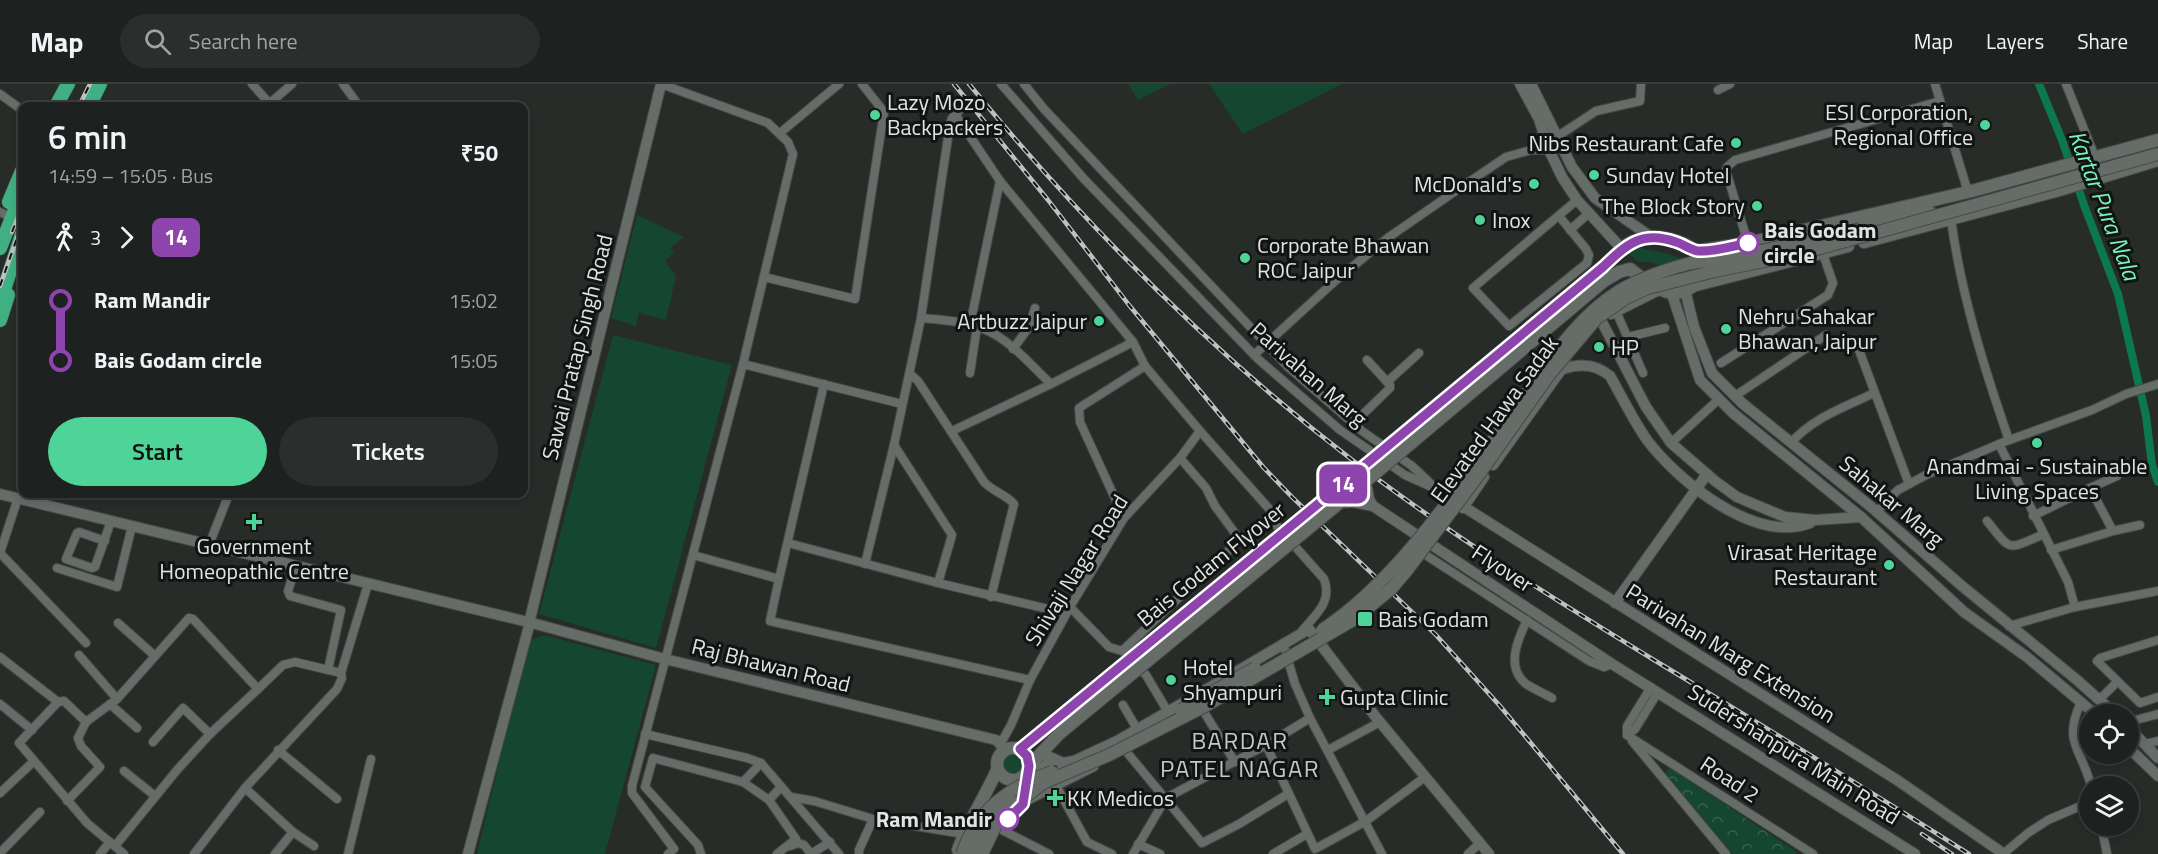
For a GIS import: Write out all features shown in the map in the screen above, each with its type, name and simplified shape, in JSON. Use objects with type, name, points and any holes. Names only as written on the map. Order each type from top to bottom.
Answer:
[{"type":"highway","points":[[58,102],[68,84]]},
{"type":"highway","points":[[66,102],[76,84]]},
{"type":"highway","points":[[85,102],[93,84]]},
{"type":"highway","points":[[91,102],[100,84]]},
{"type":"highway","points":[[1,217],[18,180]]},
{"type":"highway","points":[[0,249],[18,202]]},
{"type":"highway","points":[[0,302],[18,246]]},
{"type":"highway","points":[[0,320],[18,265]]},
{"type":"main road","points":[[1696,251],[1748,243],[1968,192],[2158,140]]},
{"type":"main road","name":"Elevated Hawa Sadak","points":[[982,854],[996,825],[1043,783],[1109,755],[1207,705],[1353,620],[1391,589],[1480,473],[1549,375],[1597,318],[1626,298],[1648,288],[1714,271],[1798,254],[2158,154]]},
{"type":"main road","points":[[1690,288],[1702,278],[1704,271],[1703,259],[1696,251],[1668,239],[1652,237],[1629,243],[1622,249],[1630,269],[1659,290],[1672,294],[2056,191],[2158,160]]},
{"type":"main road","name":"Elevated Hawa Sadak","points":[[962,854],[969,834],[988,808],[1005,794],[1039,776],[1109,750],[1308,638],[1348,610],[1388,575],[1440,510],[1565,340],[1592,311],[1620,290],[1687,264],[1724,259],[1952,206],[1997,192],[2027,177]]},
{"type":"main road","name":"Bais Godam Flyover","points":[[1027,773],[1056,728],[1622,249]]},
{"type":"main road","name":"Bais Godam Flyover","points":[[1020,749],[1056,728],[1340,503],[1604,281],[1619,272],[1630,269]]},
{"type":"main road","points":[[957,854],[964,834],[997,770],[996,760],[1003,746],[1020,749],[1027,756],[1023,804],[1000,829],[988,854]]},
{"type":"main road","points":[[997,770],[1009,780],[1020,779],[1027,773]]},
{"type":"main road","points":[[971,854],[976,840],[988,821],[1007,802],[1043,783]]},
{"type":"street","points":[[252,84],[268,102]]},
{"type":"street","points":[[274,102],[292,84]]},
{"type":"street","points":[[343,84],[356,102]]},
{"type":"street","points":[[661,84],[768,123],[789,142],[793,154],[743,364],[645,734],[632,793],[674,849],[668,854]]},
{"type":"street","name":"Sawai Pratap Singh Road","points":[[468,854],[529,622],[661,84]]},
{"type":"street","points":[[780,133],[839,84]]},
{"type":"street","points":[[764,277],[855,299],[884,112],[862,84]]},
{"type":"street","name":"Parivahan Marg","points":[[1001,84],[1084,179],[1254,355],[1340,430],[1405,475],[1434,488]]},
{"type":"street","name":"Parivahan Marg","points":[[1024,84],[1044,109],[1288,367],[1353,423],[1412,466],[1434,488]]},
{"type":"street","points":[[1520,84],[1539,119],[1549,150],[1577,200],[1622,249]]},
{"type":"street","points":[[1531,84],[1572,166],[1595,198],[1652,237]]},
{"type":"street","points":[[1254,355],[1335,281],[1389,237],[1426,211],[1506,157],[1531,150],[1549,150],[1596,111],[1640,101],[1641,84]]},
{"type":"street","points":[[1718,90],[1730,84]]},
{"type":"street","points":[[1935,84],[1968,192]]},
{"type":"street","points":[[2066,84],[2095,157]]},
{"type":"street","points":[[0,94],[18,107]]},
{"type":"street","points":[[1748,243],[1726,171],[1727,166],[1735,160],[1940,101]]},
{"type":"street","points":[[866,564],[910,374],[921,318],[950,124],[958,111],[1000,181],[1133,342],[1145,366],[1271,511],[1269,517],[1240,540],[1122,651]]},
{"type":"street","points":[[970,373],[974,326],[1000,181]]},
{"type":"street","points":[[1558,216],[1586,249],[1589,255],[1587,263],[1509,326],[1473,288],[1558,216],[1577,200]]},
{"type":"street","points":[[1570,230],[1589,213]]},
{"type":"street","points":[[1951,219],[1956,254],[1976,334],[2008,440]]},
{"type":"street","points":[[1721,363],[1828,295],[1833,284],[1823,254]]},
{"type":"street","name":"Sahakar Marg","points":[[1690,288],[1694,327],[1712,373],[1735,396],[2104,704]]},
{"type":"street","points":[[1463,508],[1575,350],[1616,311],[1659,290]]},
{"type":"street","name":"Sahakar Marg","points":[[1672,294],[1700,380],[1732,413],[1861,517],[1964,612],[2027,657],[2083,704]]},
{"type":"street","points":[[1012,349],[1029,327],[1035,308]]},
{"type":"street","points":[[1616,311],[1643,373]]},
{"type":"street","points":[[921,318],[974,326],[999,337],[1051,384]]},
{"type":"street","points":[[1602,322],[1646,407],[1671,443],[1737,497],[1785,517],[1815,520],[1861,517]]},
{"type":"street","points":[[1628,337],[1665,328]]},
{"type":"street","points":[[1735,396],[1826,335]]},
{"type":"street","points":[[952,431],[1133,342]]},
{"type":"street","points":[[1856,342],[1909,484]]},
{"type":"street","points":[[1387,382],[1419,353]]},
{"type":"street","points":[[1353,423],[1390,388],[1390,385],[1367,360]]},
{"type":"street","points":[[1605,372],[1622,361]]},
{"type":"street","points":[[743,364],[902,404]]},
{"type":"street","points":[[1563,369],[1583,365],[1594,367],[1610,376],[1649,442],[1677,472],[1719,505],[1754,521],[1792,527],[1815,520]]},
{"type":"street","points":[[1124,518],[1080,422],[1079,408],[1145,366]]},
{"type":"street","points":[[910,374],[918,381],[984,482],[1014,504],[991,597]]},
{"type":"street","points":[[824,384],[770,621],[1030,680]]},
{"type":"street","points":[[1876,512],[1898,490],[1926,475],[2008,440],[2092,410],[2126,394],[2157,385]]},
{"type":"street","points":[[1791,442],[1800,432],[1826,415],[1874,393]]},
{"type":"street","points":[[1671,443],[1719,399]]},
{"type":"street","name":"Shivaji Nagar Road","points":[[1003,746],[1030,680],[1070,607],[1124,518],[1180,458],[1200,431]]},
{"type":"street","points":[[1999,444],[2042,535],[2068,582],[2075,607]]},
{"type":"street","points":[[894,446],[952,535],[938,584]]},
{"type":"street","points":[[1180,458],[1206,488],[1215,506],[1240,540]]},
{"type":"street","points":[[1615,603],[1707,474]]},
{"type":"street","points":[[2033,516],[2117,476]]},
{"type":"street","points":[[1366,481],[1373,506]]},
{"type":"street","name":"Parivahan Marg Extension","points":[[1434,488],[1897,780],[2004,854]]},
{"type":"street","points":[[2090,488],[2113,531]]},
{"type":"street","name":"Raj Bhawan Road","points":[[0,494],[18,498],[37,498],[111,521],[529,622],[665,659],[996,740],[1003,746]]},
{"type":"street","points":[[18,498],[0,553],[86,643]]},
{"type":"street","points":[[209,545],[227,498]]},
{"type":"street","name":"Flyover","points":[[1340,503],[1353,502],[1373,506],[1612,664]]},
{"type":"street","points":[[1027,773],[1058,761],[1074,761],[1117,741],[1305,630],[1323,606],[1327,597],[1327,587],[1324,579],[1269,517]]},
{"type":"street","points":[[105,541],[79,532],[66,559],[93,568],[105,541],[111,521]]},
{"type":"street","points":[[1987,521],[2006,544],[2014,547],[2042,535]]},
{"type":"street","points":[[2051,550],[2140,525]]},
{"type":"street","points":[[57,568],[117,587],[132,526]]},
{"type":"street","points":[[788,543],[991,597],[1061,612],[1070,607],[1109,647],[1122,651],[1146,675],[1168,712]]},
{"type":"street","points":[[1421,552],[1589,661],[1604,667],[1612,664]]},
{"type":"street","points":[[693,555],[780,579]]},
{"type":"street","points":[[296,566],[288,591],[290,596],[341,609],[328,670]]},
{"type":"street","points":[[194,854],[245,788],[337,689],[368,584]]},
{"type":"street","points":[[2009,626],[2075,607],[2158,591]]},
{"type":"street","points":[[67,801],[100,767],[81,746],[78,738],[86,722],[113,701],[189,618],[193,619],[258,689]]},
{"type":"street","points":[[1527,620],[1517,641],[1515,666],[1525,683],[1552,698]]},
{"type":"street","points":[[118,623],[155,656]]},
{"type":"street","points":[[1305,630],[1320,642],[1380,722],[1489,854]]},
{"type":"street","points":[[2158,640],[2097,659],[2116,682],[2140,703],[2158,697]]},
{"type":"street","points":[[1023,804],[1127,752],[1320,642]]},
{"type":"street","points":[[1283,643],[1295,684],[1310,718],[1382,854]]},
{"type":"street","points":[[79,655],[113,701],[137,728]]},
{"type":"street","points":[[0,657],[58,702]]},
{"type":"street","points":[[100,854],[112,844],[210,734],[284,665],[295,662],[341,673]]},
{"type":"street","name":"Sudershanpura Main Road","points":[[1612,664],[1915,854]]},
{"type":"street","points":[[2099,700],[2116,682]]},
{"type":"street","points":[[1655,689],[1635,729],[1627,735],[1726,854]]},
{"type":"street","points":[[1194,696],[1235,762]]},
{"type":"street","points":[[86,722],[64,701],[58,702],[20,743],[87,823],[124,854]]},
{"type":"street","points":[[2081,702],[2073,718],[2072,736],[2078,756],[2088,776]]},
{"type":"street","points":[[0,704],[32,730]]},
{"type":"street","points":[[1123,705],[1137,729]]},
{"type":"street","points":[[153,742],[183,708],[210,734]]},
{"type":"street","points":[[2139,719],[2158,714]]},
{"type":"street","points":[[1133,854],[1166,798],[1266,745],[1310,718]]},
{"type":"street","points":[[1328,750],[1380,722]]},
{"type":"street","points":[[645,734],[760,763],[830,842],[836,853]]},
{"type":"street","name":"Road 2","points":[[1627,735],[1813,854]]},
{"type":"street","points":[[2139,738],[2158,759]]},
{"type":"street","points":[[1117,741],[1202,843],[1239,824],[1288,794]]},
{"type":"street","points":[[2145,744],[2158,741]]},
{"type":"street","points":[[1266,745],[1317,851],[1366,821],[1425,777]]},
{"type":"street","points":[[278,750],[337,799]]},
{"type":"street","points":[[1041,753],[1058,761]]},
{"type":"street","points":[[701,854],[698,845],[645,787],[653,758],[743,782],[769,800],[796,839],[779,854]]},
{"type":"street","points":[[2139,758],[2158,776]]},
{"type":"street","points":[[348,854],[371,759]]},
{"type":"street","points":[[0,793],[34,761]]},
{"type":"street","points":[[1058,761],[1056,786],[1087,842],[1112,854]]},
{"type":"street","points":[[743,782],[760,763]]},
{"type":"street","points":[[124,771],[155,796]]},
{"type":"street","points":[[769,800],[781,787]]},
{"type":"street","points":[[245,788],[293,832],[314,846]]},
{"type":"street","points":[[791,797],[814,801],[873,819],[964,834]]},
{"type":"street","points":[[2004,854],[2028,832],[2048,820],[2079,807]]},
{"type":"street","points":[[0,853],[40,812]]},
{"type":"street","points":[[859,854],[873,819]]},
{"type":"street","points":[[1000,829],[1049,854]]},
{"type":"street","points":[[274,854],[293,832]]},
{"type":"street","points":[[1273,854],[1307,834]]},
{"type":"street","points":[[2103,836],[2107,854]]},
{"type":"street","points":[[779,854],[798,843],[804,845],[811,854],[830,842]]},
{"type":"street","points":[[1138,843],[1160,854]]},
{"type":"street","points":[[1468,854],[1480,843]]},
{"type":"green space","points":[[1128,84],[1170,84],[1138,100]]},
{"type":"green space","points":[[1209,84],[1342,84],[1243,134]]},
{"type":"green space","points":[[637,215],[684,237],[670,248],[674,253],[665,261],[676,276],[666,320],[639,313],[636,326],[611,318]]},
{"type":"green space","points":[[1632,248],[1669,254],[1688,262],[1688,269],[1678,272],[1651,262],[1638,262],[1629,254]]},
{"type":"green space","points":[[613,335],[732,365],[656,648],[539,614]]},
{"type":"green space","points":[[544,635],[656,665],[605,854],[477,854],[526,649],[531,640]]},
{"type":"green space","points":[[1013,753],[1018,754],[1024,760],[1024,770],[1018,776],[1013,777],[1008,776],[1002,770],[1001,765],[1002,760],[1008,754]]},
{"type":"green space","points":[[1670,768],[1797,852],[1795,854],[1733,854],[1665,773]]},
{"type":"waterway","name":"Kartar Pura Nala","points":[[2039,84],[2062,140],[2118,294],[2146,416],[2152,465],[2158,482]]},
{"type":"railway","points":[[81,102],[90,84]]},
{"type":"railway","points":[[954,84],[1129,305],[1264,468],[1436,635],[1500,706],[1623,854]]},
{"type":"railway","points":[[969,84],[1056,185],[1149,282],[1247,374],[1351,459],[1426,514],[1541,590],[1969,854]]},
{"type":"railway","points":[[12,232],[18,217]]},
{"type":"railway","points":[[0,286],[18,235]]},
{"type":"railway","points":[[1922,834],[1952,854]]},
{"type":"bus line","name":"14","points":[[1008,819],[1023,804],[1029,761],[1020,749],[1318,504],[1629,243],[1652,237],[1668,239],[1696,251],[1748,243]]},
{"type":"place","name":"Lazy Mozo Backpackers","points":[[875,115]]},
{"type":"place","name":"ESI Corporation, Regional Office","points":[[1985,125]]},
{"type":"place","name":"Nibs Restaurant Cafe","points":[[1736,143]]},
{"type":"place","name":"Sunday Hotel","points":[[1594,175]]},
{"type":"place","name":"McDonald's","points":[[1534,184]]},
{"type":"place","name":"The Block Story","points":[[1757,206]]},
{"type":"place","name":"Inox","points":[[1480,220]]},
{"type":"place","name":"Bais Godam circle","points":[[1748,243]]},
{"type":"place","name":"Corporate Bhawan ROC Jaipur","points":[[1245,258]]},
{"type":"place","name":"Artbuzz Jaipur","points":[[1099,321]]},
{"type":"place","name":"Nehru Sahakar Bhawan, Jaipur","points":[[1726,329]]},
{"type":"place","name":"HP","points":[[1599,347]]},
{"type":"place","name":"Anandmai - Sustainable Living Spaces","points":[[2037,443]]},
{"type":"place","name":"Government Homeopathic Centre","points":[[254,522]]},
{"type":"place","name":"Virasat Heritage Restaurant","points":[[1889,565]]},
{"type":"place","name":"Bais Godam","points":[[1365,619]]},
{"type":"place","name":"Hotel Shyampuri","points":[[1171,680]]},
{"type":"place","name":"Gupta Clinic","points":[[1327,697]]},
{"type":"place","name":"KK Medicos","points":[[1055,798]]},
{"type":"place","name":"Ram Mandir","points":[[1008,819]]},
{"type":"district","name":"BARDAR PATEL NAGAR","points":[[1240,754]]}]
